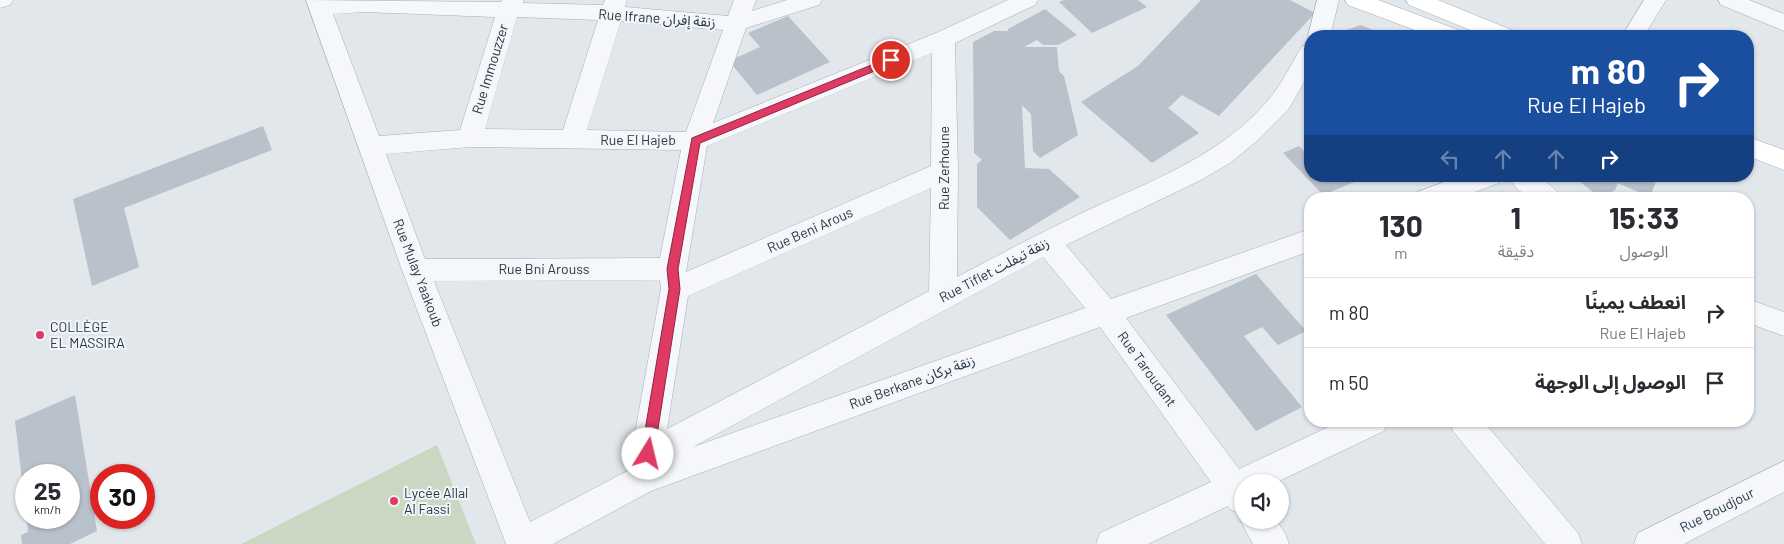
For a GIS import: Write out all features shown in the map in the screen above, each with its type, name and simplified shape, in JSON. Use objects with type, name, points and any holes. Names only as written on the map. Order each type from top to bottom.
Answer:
[{"type":"main road","points":[[1356,0],[1437,30]]},
{"type":"main road","points":[[1417,0],[1491,30]]},
{"type":"main road","points":[[1754,130],[1784,141]]},
{"type":"main road","points":[[1754,148],[1784,160]]},
{"type":"street","name":"Rue Ifrane زنقة إفران","points":[[319,4],[614,6],[740,12],[811,0]]},
{"type":"street","points":[[1321,30],[1324,10],[1328,0]]},
{"type":"street","points":[[1637,30],[1655,0]]},
{"type":"street","points":[[1729,0],[1784,22]]},
{"type":"street","name":"Rue El Hajeb","points":[[370,146],[470,138],[695,141],[944,39],[1012,3]]},
{"type":"street","name":"Rue Mulay Yaakoub","points":[[319,4],[416,270],[522,543]]},
{"type":"street","name":"Rue Immouzzer","points":[[470,138],[511,5]]},
{"type":"street","points":[[572,140],[614,6]]},
{"type":"street","points":[[644,467],[695,141],[740,12]]},
{"type":"street","name":"Rue Zerhoune","points":[[943,297],[945,170],[944,39]]},
{"type":"street","name":"Rue Tiflet زنقة تيفلت","points":[[644,467],[943,297],[1047,242],[1192,173],[1221,156],[1248,135],[1280,104],[1304,62]]},
{"type":"street","name":"Rue Beni Arous","points":[[673,279],[945,170]]},
{"type":"street","points":[[1445,192],[1473,182]]},
{"type":"street","points":[[1529,182],[1540,192]]},
{"type":"street","name":"Rue Taroudant","points":[[1047,242],[1106,313],[1234,479]]},
{"type":"street","name":"Rue Berkane زنقة بركان","points":[[522,543],[644,467],[1106,313],[1304,242]]},
{"type":"street","name":"Rue Bni Arouss","points":[[416,270],[673,279]]},
{"type":"street","points":[[1754,313],[1784,324]]},
{"type":"street","points":[[1269,474],[1361,427]]},
{"type":"street","points":[[1469,427],[1566,544]]},
{"type":"street","name":"Rue Boudjour","points":[[1650,544],[1784,476]]},
{"type":"street","points":[[1112,544],[1234,491]]},
{"type":"street","points":[[1262,529],[1273,544]]},
{"type":"green space","name":"Lycée Allal Al Fassi","points":[[437,445],[476,544],[241,544]]},
{"type":"building","points":[[1064,0],[1138,0],[1147,7],[1092,33],[1059,2]]},
{"type":"building","points":[[1201,0],[1290,0],[1315,13],[1219,116],[1182,95],[1168,108],[1199,133],[1152,163],[1081,102],[1138,66]]},
{"type":"building","points":[[1045,9],[1077,35],[1058,45],[1043,45],[1037,40],[1024,47],[1057,47],[1059,71],[1064,76],[1078,135],[1040,158],[1033,151],[1031,114],[1022,105],[1025,168],[1049,169],[1080,197],[1010,240],[977,207],[977,164],[982,160],[974,153],[973,42],[994,31],[1008,31],[1008,29]]},
{"type":"building","points":[[788,16],[830,62],[757,95],[729,61],[760,47],[748,33]]},
{"type":"building","points":[[1361,25],[1373,30],[1346,30]]},
{"type":"building","points":[[263,126],[272,150],[124,208],[139,267],[92,286],[73,199]]},
{"type":"building","points":[[1299,146],[1304,151],[1304,175],[1283,153]]},
{"type":"building","points":[[1311,182],[1354,182],[1330,192],[1320,192]]},
{"type":"building","points":[[1580,182],[1656,182],[1652,192],[1639,192],[1618,183],[1615,190],[1611,192],[1593,192]]},
{"type":"building","points":[[1256,274],[1304,329],[1304,332],[1278,345],[1262,327],[1244,336],[1302,407],[1256,431],[1166,315]]},
{"type":"building","points":[[75,395],[90,488],[90,529],[97,529],[97,531],[70,544],[22,544],[21,535],[28,532],[28,529],[80,529],[80,464],[20,464],[15,421]]},
{"type":"place","name":"COLLÈGE EL MASSIRA","points":[[40,335]]},
{"type":"place","name":"Lycée Allal Al Fassi","points":[[394,501]]},
{"type":"route","points":[[648,454],[675,289],[672,269],[695,141],[891,60]]}]
